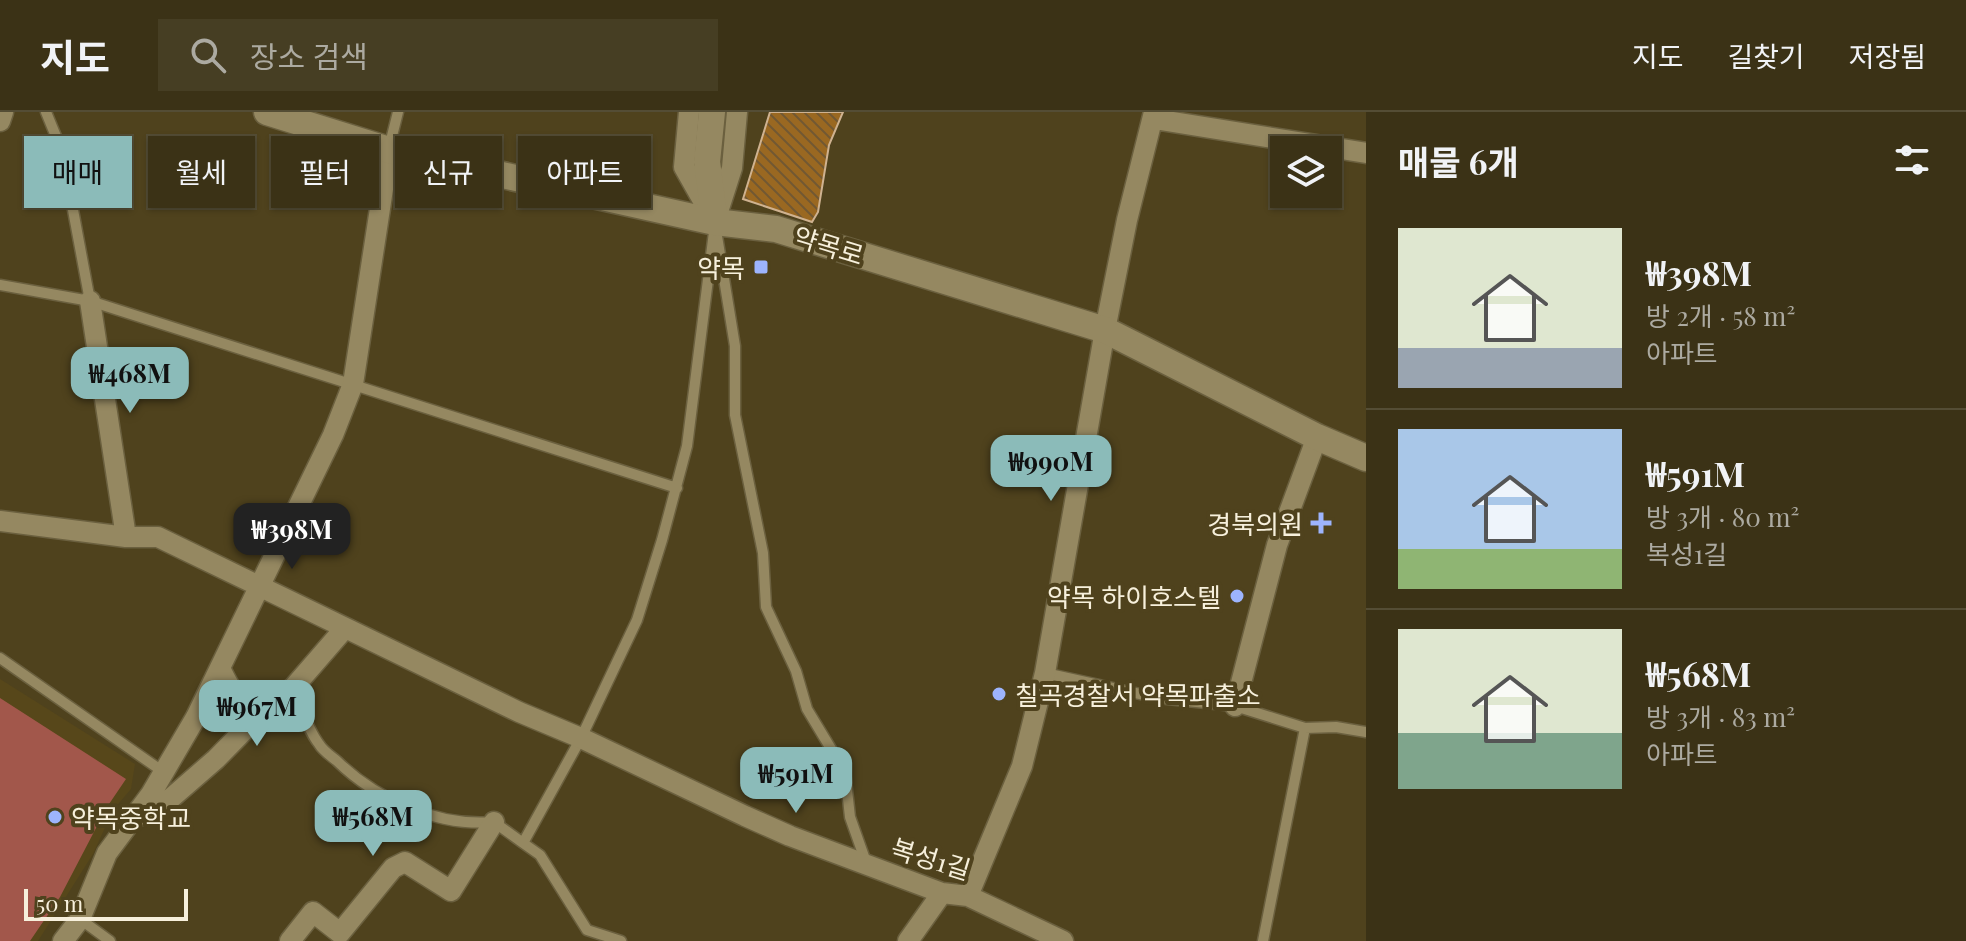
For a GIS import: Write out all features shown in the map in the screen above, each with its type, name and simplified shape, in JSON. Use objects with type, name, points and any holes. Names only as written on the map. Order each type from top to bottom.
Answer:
[{"type":"street","points":[[0,121],[3,112]]},
{"type":"street","name":"약목로","points":[[267,112],[389,150],[715,222],[776,229],[1105,330],[1317,437],[1366,458]]},
{"type":"street","points":[[689,112],[684,167],[715,222]]},
{"type":"street","points":[[712,112],[707,162],[715,222]]},
{"type":"street","points":[[715,222],[732,168],[737,112]]},
{"type":"street","points":[[968,896],[1022,766],[1045,673],[1105,330],[1127,220],[1154,115],[1366,153]]},
{"type":"street","points":[[63,941],[80,919],[107,853],[151,794],[196,717],[333,435],[353,384],[389,150]]},
{"type":"street","points":[[90,301],[126,537]]},
{"type":"street","points":[[1235,706],[1277,545],[1317,437]]},
{"type":"street","name":"복성1길","points":[[0,521],[126,537],[158,537],[519,712],[779,831],[942,893],[968,896],[1063,941]]},
{"type":"street","points":[[130,821],[170,799],[216,759],[269,705],[293,688],[345,628]]},
{"type":"street","points":[[220,668],[231,692],[249,704],[269,705]]},
{"type":"street","points":[[290,941],[313,912],[340,933],[393,868],[405,862],[451,891],[494,822]]},
{"type":"street","points":[[908,941],[942,893]]},
{"type":"lane","points":[[46,112],[62,151],[90,301]]},
{"type":"lane","points":[[389,150],[398,112]]},
{"type":"lane","points":[[523,843],[581,738],[637,620],[687,446],[715,222]]},
{"type":"lane","points":[[715,222],[735,346],[735,415],[763,553],[766,607],[796,671],[807,709],[845,772],[850,817],[867,865]]},
{"type":"lane","points":[[0,285],[90,301],[677,488]]},
{"type":"lane","points":[[0,658],[162,771]]},
{"type":"lane","points":[[1045,673],[1158,698],[1235,706],[1305,728],[1336,727],[1366,732]]},
{"type":"lane","points":[[293,688],[319,744],[358,781],[410,808],[472,824],[494,822],[540,855],[587,930],[621,941]]},
{"type":"lane","points":[[1263,941],[1305,728]]},
{"type":"lane","points":[[80,919],[110,941]]},
{"type":"shaded area","name":"약목중학교","points":[[0,679],[135,764],[131,789],[113,810],[93,854],[38,941],[0,941]]},
{"type":"shaded area","name":"약목중학교","points":[[0,698],[126,779],[107,807],[60,897],[30,941],[0,941]]},
{"type":"building","points":[[770,112],[843,112],[829,145],[818,212],[812,222],[743,199]]},
{"type":"place","name":"약목","points":[[761,267]]},
{"type":"place","name":"경북의원","points":[[1321,523]]},
{"type":"place","name":"약목 하이호스텔","points":[[1237,596]]},
{"type":"place","name":"칠곡경찰서 약목파출소","points":[[999,694]]},
{"type":"place","name":"약목중학교","points":[[55,817]]}]
